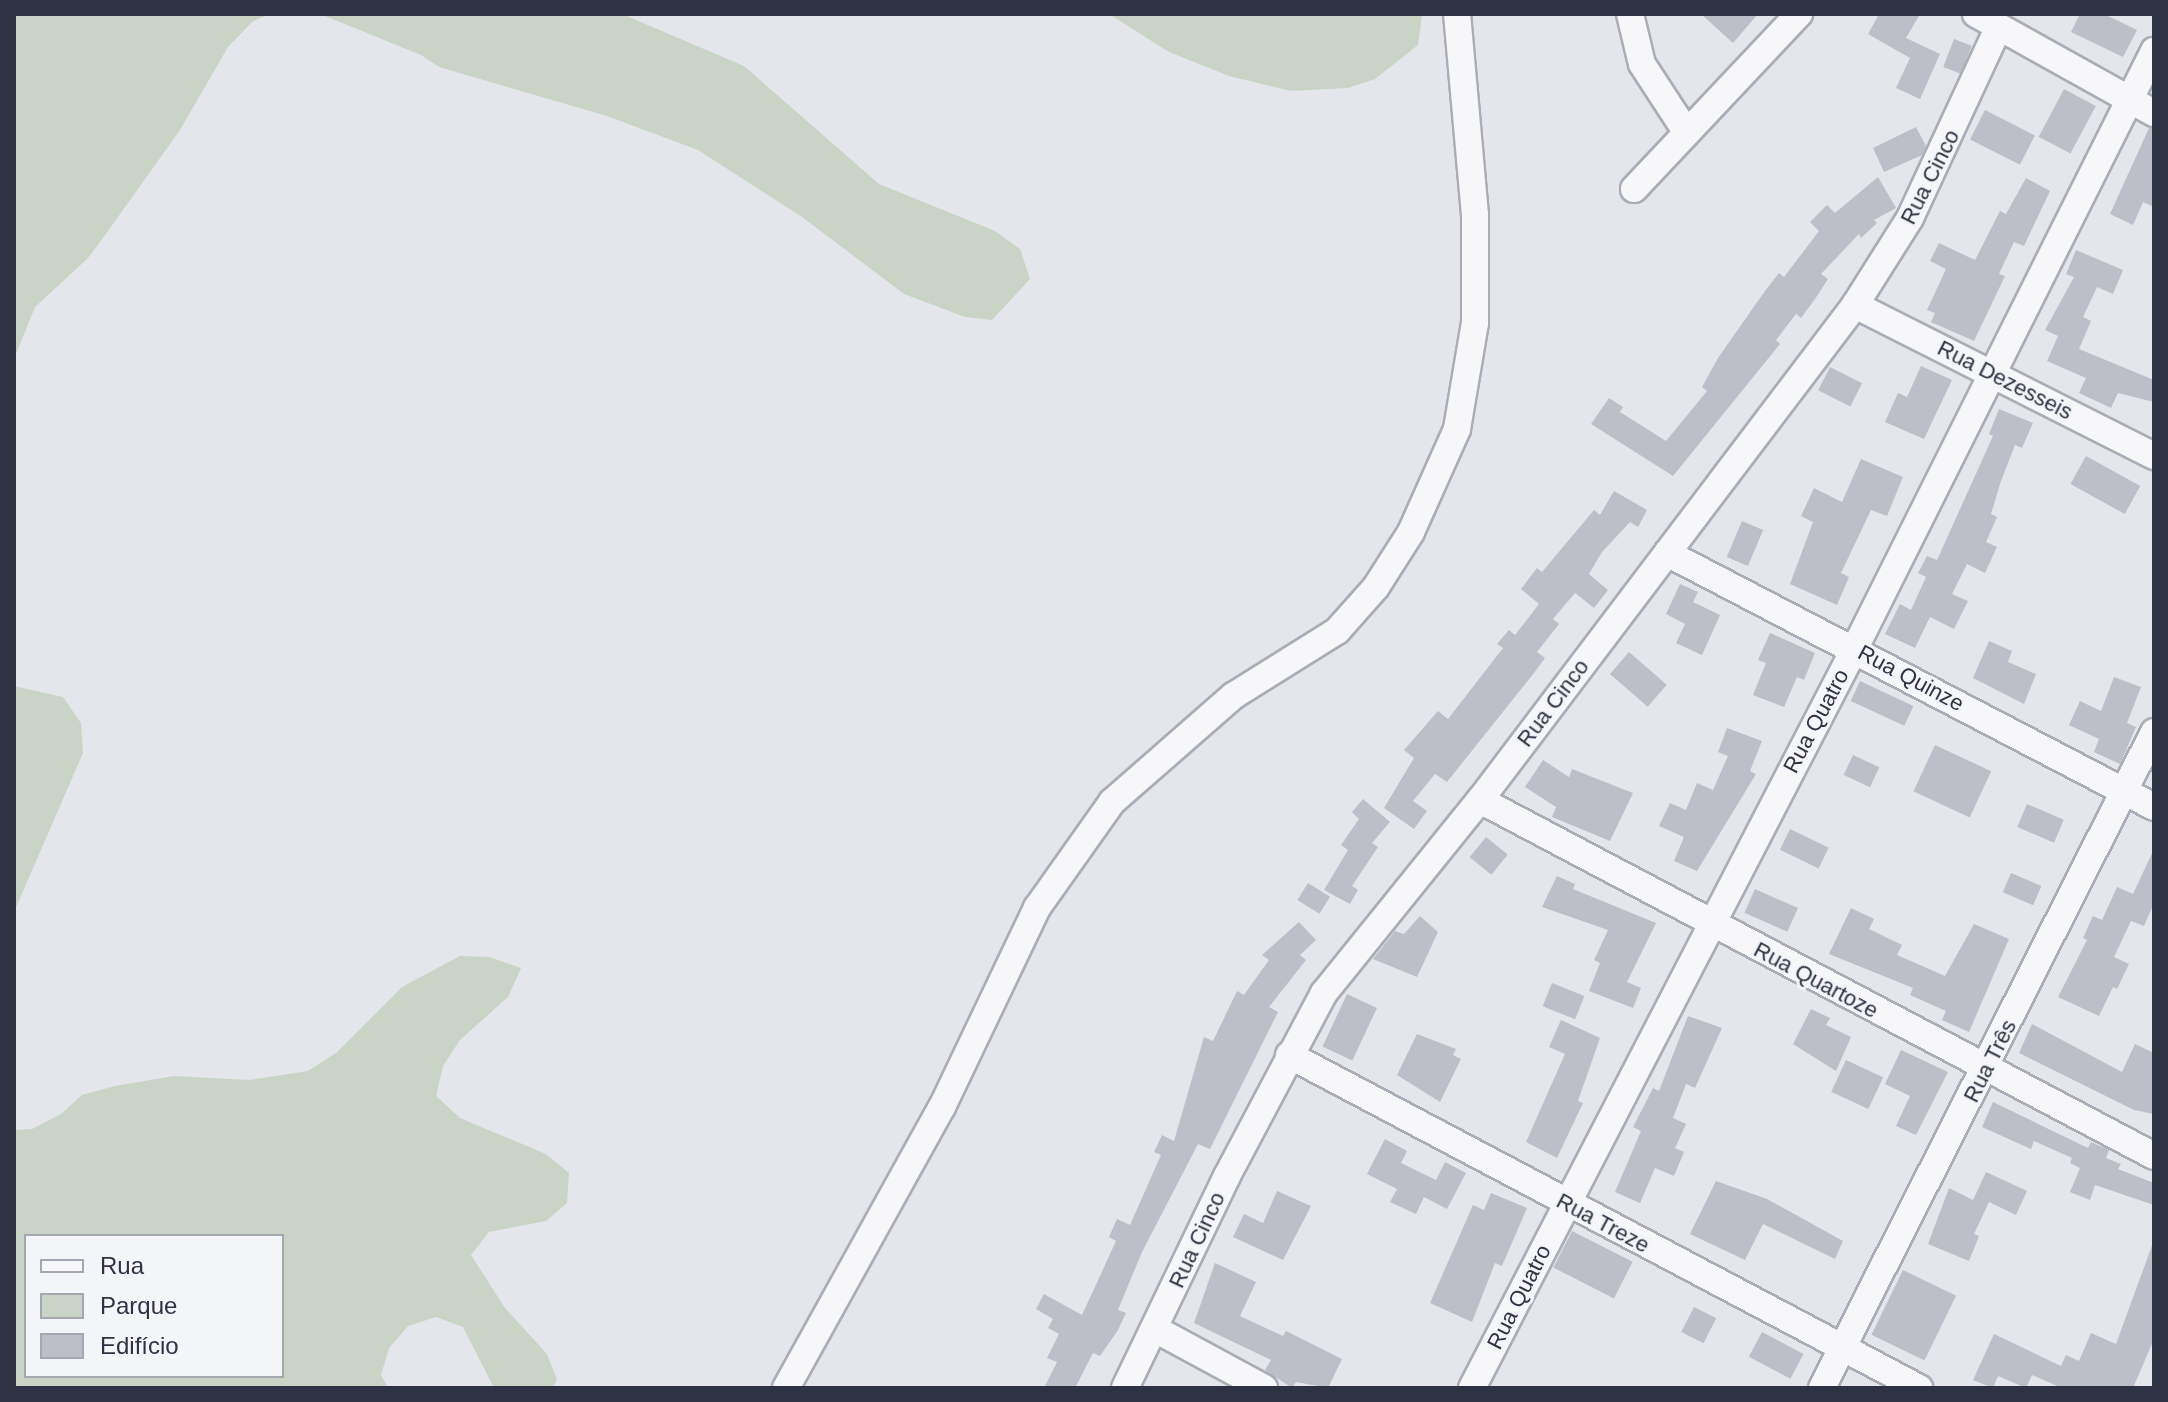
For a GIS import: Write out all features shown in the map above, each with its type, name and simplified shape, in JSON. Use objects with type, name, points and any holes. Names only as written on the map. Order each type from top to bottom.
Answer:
[{"type":"street","points":[[786,1388],[942,1107],[1037,908],[1112,802],[1233,696],[1337,631],[1376,587],[1411,532],[1457,429],[1475,323],[1475,215],[1457,14]]},
{"type":"street","points":[[1630,14],[1642,64],[1687,133]]},
{"type":"street","points":[[1634,189],[1799,14]]},
{"type":"street","points":[[1987,21],[2154,113]]},
{"type":"street","name":"Rua Cinco","points":[[1125,1388],[1289,1055],[1346,962],[1480,800],[1855,305],[1924,192],[1987,21]]},
{"type":"street","name":"Rua Quatro","points":[[1472,1388],[1855,648],[2126,100],[2154,51]]},
{"type":"street","name":"Rua Dezesseis","points":[[1855,305],[2154,456]]},
{"type":"street","name":"Rua Quinze","points":[[1667,553],[1855,648],[2154,807]]},
{"type":"street","name":"Rua Três","points":[[1822,1388],[1986,1070],[2154,732]]},
{"type":"street","name":"Rua Quartoze","points":[[1480,800],[1986,1070],[2154,1156]]},
{"type":"street","name":"Rua Treze","points":[[1289,1055],[1919,1388]]},
{"type":"street","points":[[1155,1329],[1264,1388]]},
{"type":"green space","points":[[14,14],[269,14],[252,22],[228,47],[180,130],[88,258],[35,307],[14,359]]},
{"type":"green space","points":[[320,14],[622,14],[744,66],[879,184],[995,231],[1020,249],[1030,279],[992,320],[965,317],[904,294],[802,217],[698,150],[607,116],[439,67],[421,55]]},
{"type":"green space","points":[[1109,14],[1422,16],[1418,45],[1375,79],[1348,88],[1291,91],[1229,76],[1169,52]]},
{"type":"green space","points":[[14,686],[63,697],[81,723],[83,753],[14,912]]},
{"type":"green space","points":[[460,956],[489,957],[521,968],[508,997],[460,1040],[443,1066],[436,1096],[460,1118],[546,1154],[569,1173],[567,1203],[546,1221],[489,1232],[471,1255],[505,1308],[547,1354],[557,1380],[552,1388],[494,1388],[463,1327],[436,1317],[408,1326],[389,1348],[381,1375],[388,1388],[14,1388],[14,1130],[32,1129],[61,1114],[82,1095],[115,1086],[174,1076],[249,1080],[308,1071],[336,1053],[402,987]]},
{"type":"building","points":[[1701,14],[1758,14],[1733,43]]},
{"type":"building","points":[[1879,14],[1920,14],[1906,38],[1940,54],[1920,99],[1896,88],[1910,58],[1868,34]]},
{"type":"building","points":[[2080,14],[2104,14],[2137,30],[2123,57],[2071,32]]},
{"type":"building","points":[[1954,39],[1972,46],[1961,74],[1943,67]]},
{"type":"building","points":[[2064,89],[2096,106],[2070,154],[2039,137]]},
{"type":"building","points":[[1985,110],[2035,135],[2020,165],[1970,139]]},
{"type":"building","points":[[1916,127],[1926,146],[1922,155],[1884,172],[1873,148]]},
{"type":"building","points":[[2149,128],[2154,129],[2154,207],[2143,202],[2133,225],[2110,214]]},
{"type":"building","points":[[1878,177],[1896,208],[1874,220],[1877,223],[1861,238],[1859,234],[1821,274],[1828,279],[1815,299],[1801,318],[1796,314],[1776,340],[1780,344],[1673,476],[1591,424],[1609,398],[1623,407],[1620,412],[1666,441],[1707,391],[1702,387],[1718,358],[1765,291],[1779,273],[1784,277],[1819,231],[1810,222],[1827,205],[1835,213]]},
{"type":"building","points":[[2026,178],[2050,191],[2024,246],[2014,242],[1999,274],[2005,276],[1974,341],[1931,322],[1935,313],[1927,310],[1946,269],[1930,261],[1939,243],[1975,260],[2000,211],[2006,214]]},
{"type":"building","points":[[2076,250],[2123,270],[2113,294],[2097,287],[2083,317],[2091,321],[2079,349],[2154,380],[2154,402],[2118,393],[2111,408],[2079,393],[2086,378],[2047,361],[2058,336],[2045,330],[2074,277],[2066,274]]},
{"type":"building","points":[[1921,366],[1952,380],[1924,439],[1885,422],[1898,393],[1907,397]]},
{"type":"building","points":[[1830,367],[1862,383],[1850,407],[1818,390]]},
{"type":"building","points":[[1999,409],[2033,423],[2022,448],[2015,445],[1991,514],[1997,517],[1986,542],[1997,547],[1985,573],[1967,564],[1952,594],[1968,601],[1954,629],[1930,617],[1915,648],[1885,634],[1900,604],[1911,610],[1926,577],[1918,573],[1927,556],[1937,560],[1993,436],[1989,434]]},
{"type":"building","points":[[2086,456],[2140,486],[2125,514],[2070,484]]},
{"type":"building","points":[[1861,459],[1903,477],[1887,516],[1871,510],[1841,573],[1849,577],[1837,605],[1790,584],[1813,522],[1801,516],[1814,488],[1842,502]]},
{"type":"building","points":[[1614,491],[1647,510],[1638,527],[1630,522],[1602,552],[1589,574],[1608,590],[1594,608],[1575,593],[1553,619],[1559,624],[1537,652],[1545,658],[1534,673],[1447,782],[1435,774],[1413,801],[1427,811],[1414,829],[1384,808],[1414,758],[1404,750],[1438,711],[1448,719],[1503,648],[1497,644],[1509,630],[1515,635],[1539,604],[1521,589],[1537,568],[1542,572],[1594,510],[1600,515]]},
{"type":"building","points":[[1742,521],[1763,530],[1748,566],[1727,557]]},
{"type":"building","points":[[1680,584],[1698,592],[1693,602],[1720,615],[1702,655],[1676,643],[1685,624],[1666,614]]},
{"type":"building","points":[[1770,633],[1815,653],[1804,680],[1797,677],[1784,707],[1753,695],[1766,663],[1758,660]]},
{"type":"building","points":[[1989,641],[2012,651],[2008,662],[2036,674],[2024,704],[1973,678]]},
{"type":"building","points":[[1629,652],[1667,685],[1648,707],[1610,674]]},
{"type":"building","points":[[2114,677],[2141,687],[2127,723],[2136,727],[2120,764],[2094,752],[2099,739],[2069,725],[2080,701],[2101,711]]},
{"type":"building","points":[[1860,681],[1913,706],[1904,726],[1851,701]]},
{"type":"building","points":[[1727,728],[1762,741],[1750,771],[1756,774],[1697,871],[1674,861],[1684,837],[1659,826],[1670,803],[1686,810],[1697,783],[1713,790],[1728,756],[1718,752]]},
{"type":"building","points":[[1935,745],[1991,771],[1970,817],[1913,791]]},
{"type":"building","points":[[1853,755],[1879,767],[1870,787],[1844,775]]},
{"type":"building","points":[[1543,760],[1569,777],[1572,769],[1633,793],[1610,841],[1552,817],[1556,807],[1525,787]]},
{"type":"building","points":[[1363,799],[1390,822],[1372,843],[1378,847],[1352,886],[1358,890],[1350,904],[1324,890],[1348,850],[1341,845],[1359,819],[1352,812]]},
{"type":"building","points":[[2027,804],[2064,820],[2054,843],[2017,827]]},
{"type":"building","points":[[1790,829],[1829,848],[1819,869],[1780,850]]},
{"type":"building","points":[[1486,837],[1508,855],[1491,875],[1470,857]]},
{"type":"building","points":[[2154,849],[2154,903],[2144,926],[2131,921],[2114,957],[2129,964],[2117,989],[2113,987],[2099,1016],[2058,997],[2087,940],[2083,938],[2093,916],[2102,920],[2117,887],[2133,894]]},
{"type":"building","points":[[2011,873],[2041,886],[2033,905],[2003,892]]},
{"type":"building","points":[[1557,876],[1575,884],[1573,889],[1656,923],[1627,982],[1641,988],[1633,1008],[1589,991],[1600,963],[1594,960],[1608,930],[1542,907]]},
{"type":"building","points":[[1308,883],[1330,897],[1319,914],[1297,900]]},
{"type":"building","points":[[1755,889],[1798,908],[1787,932],[1744,913]]},
{"type":"building","points":[[1851,908],[1874,919],[1869,929],[1902,945],[1897,955],[1945,976],[1974,924],[2009,939],[1969,1032],[1942,1020],[1946,1011],[1910,995],[1913,988],[1829,954]]},
{"type":"building","points":[[1420,916],[1438,932],[1417,977],[1373,959],[1395,931],[1404,934]]},
{"type":"building","points":[[1299,922],[1316,940],[1300,955],[1306,960],[1269,1007],[1278,1012],[1210,1149],[1198,1144],[1142,1252],[1118,1310],[1126,1313],[1118,1330],[1100,1356],[1093,1353],[1075,1388],[1044,1388],[1057,1362],[1047,1358],[1059,1334],[1048,1328],[1053,1319],[1036,1309],[1044,1294],[1082,1315],[1116,1241],[1109,1237],[1117,1219],[1130,1225],[1161,1155],[1154,1152],[1162,1135],[1174,1141],[1204,1037],[1213,1041],[1237,991],[1244,995],[1269,960],[1262,955]]},
{"type":"building","points":[[1552,983],[1584,996],[1575,1019],[1543,1006]]},
{"type":"building","points":[[1347,994],[1377,1008],[1352,1061],[1322,1047]]},
{"type":"building","points":[[1811,1009],[1830,1018],[1826,1025],[1851,1037],[1836,1071],[1793,1044]]},
{"type":"building","points":[[1688,1016],[1722,1028],[1695,1088],[1686,1084],[1673,1118],[1686,1124],[1675,1148],[1684,1152],[1674,1176],[1655,1168],[1640,1203],[1615,1192],[1641,1131],[1633,1127],[1653,1088],[1659,1091]]},
{"type":"building","points":[[1561,1020],[1600,1038],[1578,1101],[1583,1103],[1557,1158],[1526,1142],[1565,1054],[1549,1047]]},
{"type":"building","points":[[2032,1024],[2122,1072],[2135,1044],[2154,1053],[2154,1114],[2134,1110],[2019,1053]]},
{"type":"building","points":[[1417,1034],[1456,1049],[1453,1055],[1461,1059],[1440,1102],[1397,1075]]},
{"type":"building","points":[[1901,1050],[1948,1072],[1916,1135],[1896,1126],[1910,1096],[1885,1084]]},
{"type":"building","points":[[1846,1060],[1883,1077],[1868,1109],[1831,1092]]},
{"type":"building","points":[[1993,1102],[2088,1148],[2091,1142],[2109,1150],[2106,1158],[2121,1164],[2118,1169],[2154,1183],[2154,1205],[2095,1185],[2090,1200],[2070,1192],[2080,1168],[2070,1163],[2072,1158],[2034,1141],[2031,1149],[1982,1127]]},
{"type":"building","points":[[1385,1139],[1407,1151],[1401,1163],[1436,1180],[1445,1162],[1466,1173],[1447,1209],[1424,1197],[1416,1214],[1390,1202],[1397,1189],[1367,1174]]},
{"type":"building","points":[[1986,1172],[2027,1191],[2016,1215],[1989,1202],[1974,1234],[1979,1236],[1969,1261],[1928,1244],[1949,1188],[1973,1200]]},
{"type":"building","points":[[1716,1181],[1767,1199],[1843,1241],[1835,1259],[1763,1224],[1745,1260],[1690,1234]]},
{"type":"building","points":[[1277,1191],[1311,1206],[1283,1260],[1233,1237],[1244,1214],[1263,1223]]},
{"type":"building","points":[[1491,1193],[1527,1208],[1502,1266],[1495,1263],[1472,1322],[1430,1303],[1473,1205],[1484,1210]]},
{"type":"building","points":[[1572,1231],[1633,1262],[1614,1298],[1553,1268]]},
{"type":"building","points":[[2154,1240],[2154,1339],[2133,1388],[2062,1388],[2032,1375],[2026,1388],[1998,1376],[1993,1388],[1973,1380],[1994,1334],[2061,1366],[2066,1355],[2079,1361],[2091,1333],[2116,1344]]},
{"type":"building","points":[[1215,1263],[1256,1282],[1240,1316],[1283,1336],[1286,1331],[1342,1359],[1328,1388],[1296,1382],[1292,1388],[1265,1370],[1271,1360],[1194,1323]]},
{"type":"building","points":[[1903,1270],[1956,1296],[1924,1361],[1871,1335]]},
{"type":"building","points":[[1694,1307],[1716,1318],[1704,1343],[1681,1332]]},
{"type":"building","points":[[1762,1332],[1803,1354],[1790,1379],[1749,1357]]}]
